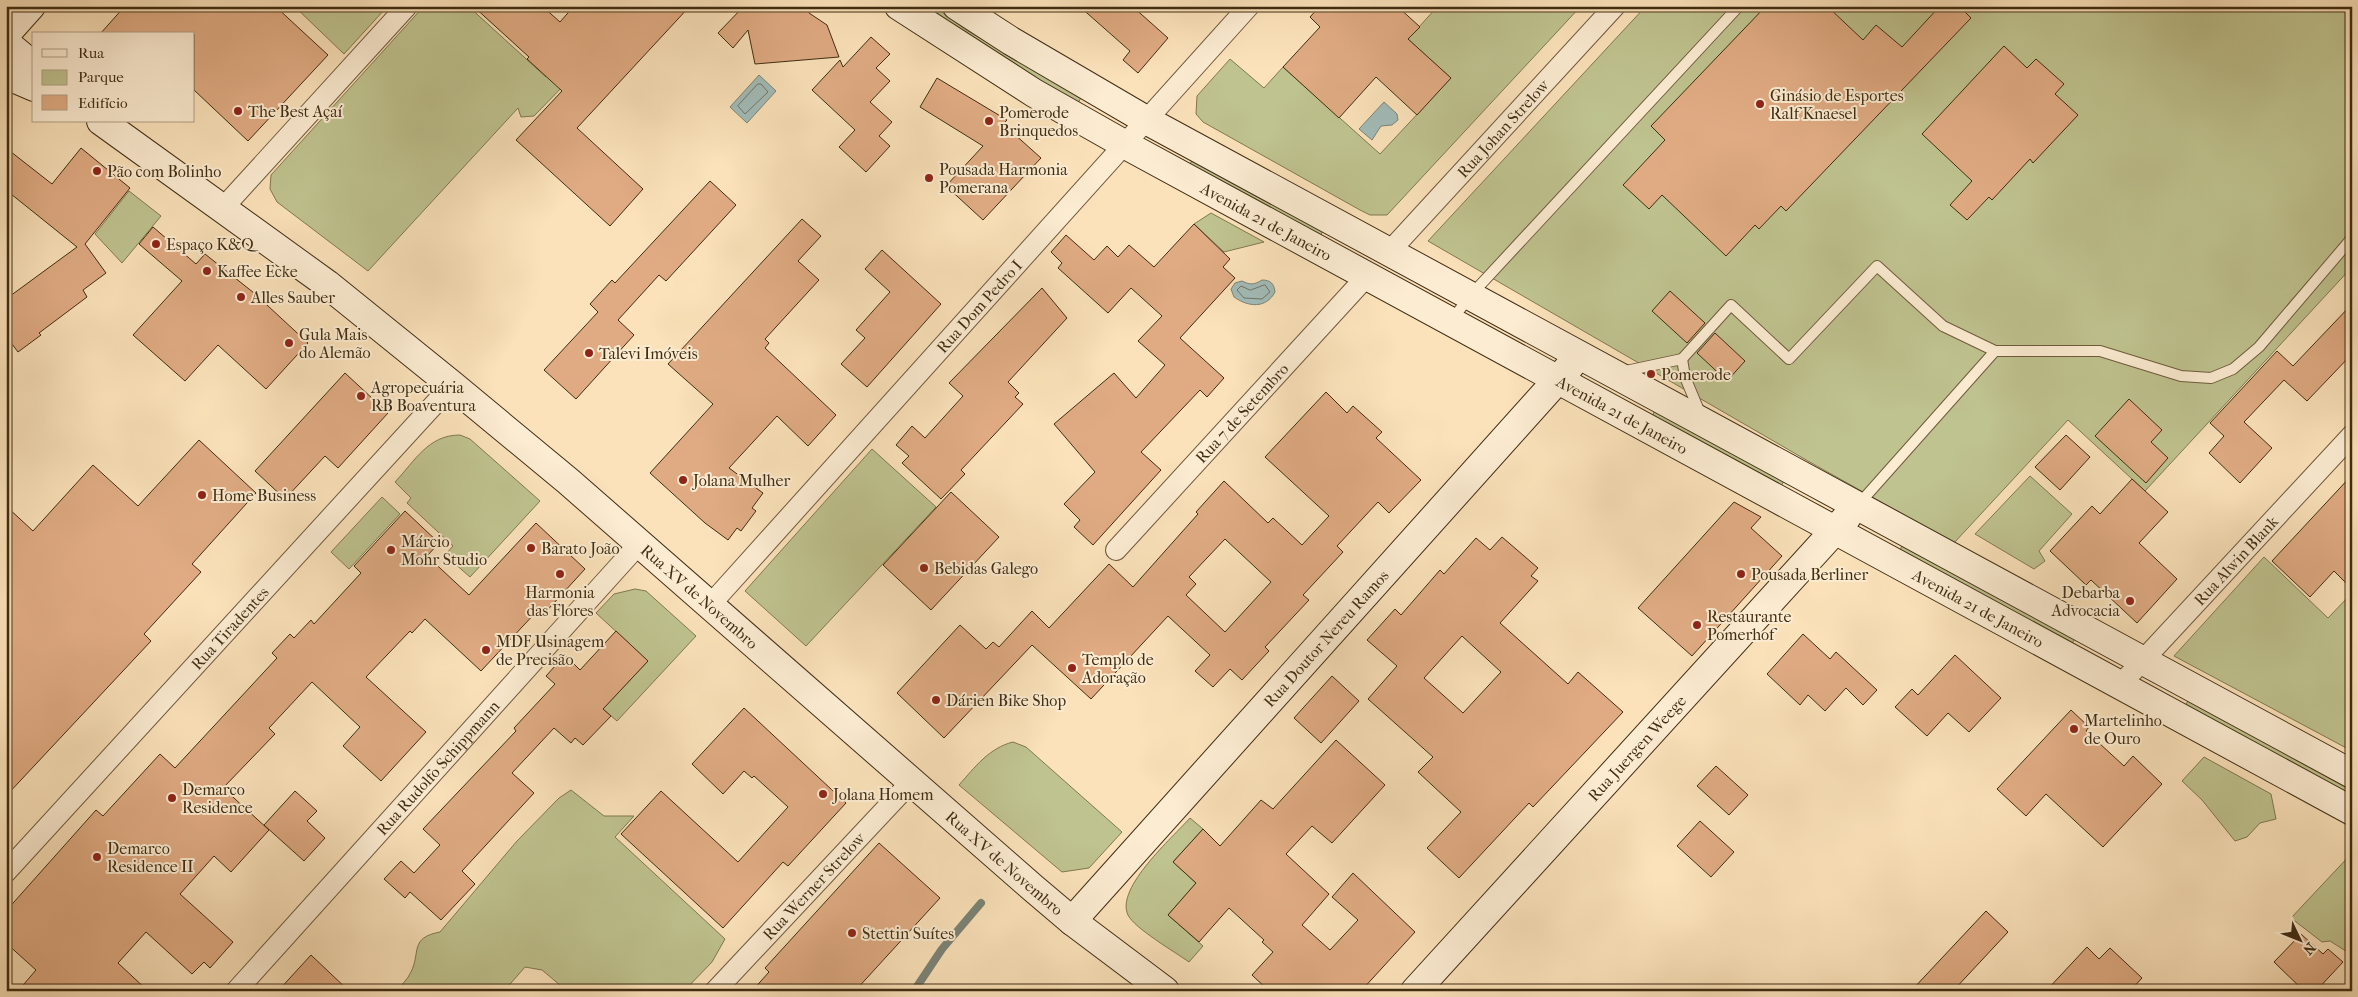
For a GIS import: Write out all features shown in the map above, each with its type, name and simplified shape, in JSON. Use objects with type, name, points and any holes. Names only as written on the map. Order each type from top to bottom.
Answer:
[{"type":"main road","points":[[6,34],[31,6]]},
{"type":"main road","name":"Avenida 21 de Janeiro","points":[[899,6],[1034,93],[1124,144],[2352,811]]},
{"type":"main road","name":"Avenida 21 de Janeiro","points":[[958,6],[1011,42],[1146,120],[2352,774]]},
{"type":"main road","points":[[6,43],[32,64]]},
{"type":"main road","points":[[6,75],[32,85]]},
{"type":"main road","name":"Rua XV de Novembro","points":[[101,123],[223,208],[327,284],[452,384],[710,605],[1072,921],[1164,991]]},
{"type":"main road","points":[[1367,276],[1389,252]]},
{"type":"main road","name":"Rua Doutor Nereu Ramos","points":[[1072,921],[1580,355]]},
{"type":"main road","name":"Rua Juergen Weege","points":[[1415,991],[1857,506]]},
{"type":"street","points":[[223,208],[407,6]]},
{"type":"street","name":"Rua Dom Pedro I","points":[[710,605],[1249,6]]},
{"type":"street","name":"Rua Johan Strelow","points":[[1389,252],[1615,6]]},
{"type":"street","name":"Rua 7 de Setembro","points":[[1116,550],[1367,276]]},
{"type":"street","name":"Rua Tiradentes","points":[[6,872],[452,384]]},
{"type":"street","name":"Rua Alwin Blank","points":[[2120,685],[2352,435]]},
{"type":"street","name":"Rua Rudolfo Schippmann","points":[[236,991],[639,544]]},
{"type":"street","name":"Rua Werner Strelow","points":[[716,991],[911,782]]},
{"type":"lane","points":[[1450,321],[1470,296],[1738,6]]},
{"type":"lane","points":[[1613,373],[1682,358],[1732,305],[1789,359],[1877,266],[1943,326],[1994,351],[2100,351],[2181,376],[2210,378],[2232,369],[2259,347],[2352,238]]},
{"type":"lane","points":[[1857,506],[1994,351]]},
{"type":"lane","points":[[1682,358],[1685,377],[1705,423]]},
{"type":"green space","points":[[294,6],[382,6],[385,9],[344,54]]},
{"type":"green space","points":[[424,6],[468,6],[546,77],[578,43],[567,82],[534,116],[521,117],[518,108],[368,271],[277,202],[270,189],[271,175]]},
{"type":"green space","points":[[920,6],[934,6],[966,30],[1082,96],[1078,103],[961,36]]},
{"type":"green space","points":[[1438,6],[1581,6],[1387,215],[1370,215],[1360,210],[1203,122],[1196,114],[1197,96],[1230,59],[1264,88],[1283,67],[1380,154],[1451,78],[1408,39]]},
{"type":"green space","points":[[1646,6],[2352,6],[2352,267],[2145,491],[2068,420],[1954,543],[1808,461],[1428,241]]},
{"type":"green space","points":[[1192,160],[1323,230],[1320,237],[1189,167]]},
{"type":"green space","points":[[129,191],[161,216],[122,263],[95,234]]},
{"type":"green space","points":[[1211,213],[1264,242],[1224,252],[1194,224]]},
{"type":"green space","points":[[1655,410],[1785,479],[1780,488],[1651,419]]},
{"type":"green space","points":[[460,435],[470,439],[540,501],[470,577],[445,555],[453,546],[407,503],[411,498],[395,482],[431,444],[439,439]]},
{"type":"green space","points":[[872,449],[936,507],[806,646],[745,591]]},
{"type":"green space","points":[[2030,476],[2072,514],[2039,551],[2045,561],[2034,569],[1975,534]]},
{"type":"green space","points":[[382,497],[400,514],[349,569],[331,552]]},
{"type":"green space","points":[[1902,546],[2075,638],[2071,646],[1898,554]]},
{"type":"green space","points":[[2264,557],[2328,618],[2352,593],[2352,751],[2174,656]]},
{"type":"green space","points":[[635,589],[646,591],[696,636],[617,721],[603,709],[648,661],[596,613],[614,594]]},
{"type":"green space","points":[[2188,701],[2352,789],[2352,798],[2184,707]]},
{"type":"green space","points":[[1013,742],[1026,747],[1122,832],[1089,868],[1062,872],[959,785],[990,753]]},
{"type":"green space","points":[[2204,757],[2271,794],[2276,819],[2260,823],[2247,837],[2235,841],[2202,800],[2182,781]]},
{"type":"green space","points":[[571,790],[604,816],[634,816],[615,837],[725,939],[712,962],[684,991],[567,991],[542,970],[525,967],[504,991],[397,991],[411,972],[420,942],[430,935],[440,932],[517,841],[559,798]]},
{"type":"green space","points":[[1190,818],[1203,829],[1173,862],[1196,883],[1168,915],[1203,946],[1189,962],[1138,926],[1128,915],[1126,904],[1137,877],[1159,850]]},
{"type":"green space","points":[[2352,853],[2352,955],[2330,941],[2322,942],[2291,918]]},
{"type":"water","points":[[759,75],[776,91],[747,123],[730,107]]},
{"type":"water","points":[[1384,102],[1397,114],[1398,120],[1392,125],[1381,126],[1372,140],[1359,129]]},
{"type":"water","points":[[1262,280],[1270,282],[1275,289],[1271,298],[1267,301],[1256,305],[1245,303],[1234,297],[1231,289],[1235,283],[1242,281],[1252,284]]},
{"type":"building","points":[[125,6],[275,6],[328,55],[248,141],[195,91],[195,32],[102,32]]},
{"type":"building","points":[[473,6],[542,6],[560,22],[574,6],[690,6],[577,128],[643,189],[610,226],[516,140],[562,91],[527,59],[529,57]]},
{"type":"building","points":[[744,6],[809,6],[809,13],[827,25],[839,57],[755,64],[748,30],[733,48],[718,33]]},
{"type":"building","points":[[1079,6],[1132,6],[1168,38],[1138,73],[1123,60],[1130,51]]},
{"type":"building","points":[[1320,6],[1397,6],[1420,27],[1408,39],[1451,78],[1417,115],[1376,77],[1339,118],[1283,67],[1320,27],[1310,17]]},
{"type":"building","name":"Ginásio de Esportes Ralf Knaesel","points":[[1766,6],[1827,6],[1863,40],[1876,25],[1902,47],[1940,6],[1959,6],[1971,18],[1786,211],[1781,206],[1759,229],[1755,225],[1726,256],[1662,195],[1649,209],[1623,185],[1665,140],[1651,126]]},
{"type":"building","points":[[871,37],[890,54],[876,68],[890,81],[870,102],[892,122],[879,136],[890,146],[866,172],[839,147],[855,130],[812,90],[840,60],[843,67]]},
{"type":"building","points":[[2004,46],[2027,68],[2036,59],[2064,84],[2055,94],[2078,115],[2033,163],[2030,159],[1992,200],[1989,197],[1967,220],[1950,205],[1972,181],[1922,134]]},
{"type":"building","points":[[937,78],[1007,120],[1003,124],[1041,158],[983,220],[946,186],[983,146],[920,107]]},
{"type":"building","points":[[6,148],[52,184],[81,148],[130,188],[85,244],[106,273],[83,290],[87,297],[39,333],[41,335],[18,352],[6,336],[6,299],[77,247],[6,190]]},
{"type":"building","points":[[710,181],[736,205],[666,281],[659,275],[618,320],[634,335],[576,399],[544,370],[598,312],[590,304],[612,280],[615,283]]},
{"type":"building","points":[[802,219],[821,236],[798,261],[819,280],[765,339],[769,343],[765,348],[836,415],[808,446],[777,416],[729,468],[763,493],[752,508],[756,511],[741,531],[737,528],[728,540],[705,523],[650,473],[713,404],[668,364]]},
{"type":"building","points":[[1194,224],[1230,259],[1223,267],[1235,278],[1180,338],[1224,378],[1207,397],[1200,390],[1141,452],[1161,470],[1093,545],[1074,527],[1080,520],[1064,504],[1095,472],[1054,424],[1114,373],[1136,398],[1165,365],[1138,341],[1162,316],[1131,288],[1108,313],[1058,268],[1062,263],[1051,252],[1066,235],[1094,260],[1107,246],[1118,257],[1129,245],[1154,267]]},
{"type":"building","points":[[153,227],[196,264],[205,254],[254,293],[308,343],[266,389],[218,345],[185,381],[133,335],[182,281],[139,244]]},
{"type":"building","points":[[882,250],[941,304],[867,387],[841,364],[865,338],[856,330],[890,292],[865,269]]},
{"type":"building","points":[[1042,288],[1067,318],[1008,382],[1019,393],[1015,397],[1023,404],[961,470],[965,474],[941,499],[902,463],[909,456],[896,445],[912,426],[925,438],[963,396],[949,383]]},
{"type":"building","points":[[1670,291],[1705,323],[1687,343],[1652,311]]},
{"type":"building","points":[[2352,304],[2352,354],[2307,401],[2284,380],[2244,422],[2272,448],[2240,483],[2209,453],[2224,436],[2210,423],[2277,351],[2293,366]]},
{"type":"building","points":[[1715,333],[1745,361],[1727,381],[1697,353]]},
{"type":"building","points":[[345,373],[388,413],[338,468],[325,456],[285,499],[255,471]]},
{"type":"building","points":[[1326,392],[1347,413],[1353,406],[1382,432],[1376,438],[1421,480],[1389,513],[1378,502],[1337,546],[1343,552],[1303,595],[1309,600],[1265,647],[1269,651],[1242,680],[1230,669],[1213,687],[1195,671],[1210,655],[1168,616],[1091,699],[1032,645],[944,738],[897,693],[960,625],[986,649],[993,642],[999,647],[1032,611],[1049,628],[1109,564],[1133,587],[1198,514],[1196,512],[1224,481],[1268,523],[1273,518],[1302,545],[1329,516],[1265,457]],"holes":[[[1225,539],[1271,582],[1225,632],[1186,595],[1196,584],[1189,577]]]},
{"type":"building","points":[[2129,399],[2162,430],[2151,442],[2168,458],[2146,483],[2095,436]]},
{"type":"building","points":[[2066,435],[2090,457],[2060,490],[2035,467]]},
{"type":"building","points":[[199,440],[256,493],[192,564],[201,572],[144,634],[151,641],[6,796],[6,506],[33,531],[93,465],[138,506]]},
{"type":"building","points":[[2352,475],[2352,589],[2334,571],[2310,597],[2272,561]]},
{"type":"building","points":[[2132,479],[2168,512],[2139,543],[2177,579],[2137,623],[2091,580],[2086,585],[2050,551],[2092,506],[2100,514]]},
{"type":"building","points":[[951,492],[999,537],[931,610],[883,565]]},
{"type":"building","points":[[1734,502],[1761,517],[1751,528],[1782,556],[1692,656],[1638,608]]},
{"type":"building","points":[[405,511],[439,543],[427,556],[469,595],[536,523],[585,569],[542,616],[537,611],[481,671],[425,619],[412,633],[410,631],[366,677],[426,732],[381,781],[343,746],[360,727],[312,682],[269,728],[275,734],[223,788],[269,830],[231,872],[214,856],[180,894],[233,942],[210,968],[204,962],[192,974],[146,932],[118,963],[148,991],[18,991],[36,970],[6,943],[6,911],[96,810],[103,816],[160,754],[175,768],[277,658],[272,653],[290,634],[294,638],[311,620],[314,624],[361,573],[354,566]]},
{"type":"building","points":[[1502,537],[1538,568],[1531,576],[1538,581],[1500,623],[1568,684],[1578,672],[1623,712],[1533,807],[1529,803],[1459,878],[1427,848],[1461,812],[1418,772],[1433,757],[1368,699],[1397,666],[1367,640],[1395,609],[1401,615],[1440,570],[1444,574],[1476,538],[1490,550]],"holes":[[[1462,636],[1501,672],[1463,713],[1424,678]]]},
{"type":"building","points":[[616,631],[648,661],[603,709],[611,716],[583,745],[575,738],[571,743],[554,728],[512,773],[534,793],[462,871],[475,884],[441,920],[410,892],[405,898],[384,879],[401,861],[414,873],[440,845],[423,829],[516,731],[514,728],[555,684],[546,676],[565,655],[580,670]]},
{"type":"building","points":[[1803,634],[1830,659],[1836,652],[1877,690],[1863,705],[1846,688],[1825,711],[1808,695],[1800,705],[1767,674]]},
{"type":"building","points":[[1955,655],[2001,698],[1969,732],[1948,713],[1927,736],[1895,707],[1912,689],[1918,695]]},
{"type":"building","points":[[1332,676],[1359,701],[1321,743],[1294,718]]},
{"type":"building","points":[[744,708],[846,803],[788,866],[783,862],[723,928],[621,834],[661,791],[738,862],[788,807],[754,776],[752,778],[744,771],[723,794],[692,764]]},
{"type":"building","points":[[2071,710],[2089,727],[2086,731],[2124,766],[2133,756],[2162,784],[2103,847],[2046,794],[2026,816],[1997,789]]},
{"type":"building","points":[[1336,740],[1385,785],[1332,843],[1312,826],[1286,854],[1329,894],[1302,925],[1330,950],[1358,920],[1332,897],[1353,873],[1415,932],[1361,991],[1269,991],[1252,975],[1273,952],[1262,942],[1264,940],[1229,908],[1199,942],[1168,915],[1196,883],[1173,862],[1203,829],[1220,846],[1261,800],[1273,809]]},
{"type":"building","points":[[1716,766],[1748,795],[1729,815],[1697,786]]},
{"type":"building","points":[[295,791],[317,811],[307,821],[325,838],[304,861],[264,825]]},
{"type":"building","points":[[1700,821],[1734,852],[1711,877],[1677,846]]},
{"type":"building","name":"Stettin Suítes","points":[[879,843],[940,898],[855,991],[752,991],[769,972],[765,968]]},
{"type":"building","points":[[1986,911],[2008,932],[1953,991],[1911,991]]},
{"type":"building","points":[[2301,934],[2323,954],[2328,949],[2343,962],[2316,991],[2304,991],[2274,962]]},
{"type":"building","points":[[2087,947],[2099,959],[2110,948],[2142,978],[2130,991],[2046,991]]},
{"type":"building","points":[[311,955],[349,991],[278,991]]},
{"type":"waterway","points":[[914,991],[942,949],[981,903]]},
{"type":"place","name":"Ginásio de Esportes Ralf Knaesel","points":[[1760,104]]},
{"type":"place","name":"The Best Açaí","points":[[238,111]]},
{"type":"place","name":"Pomerode Brinquedos","points":[[989,121]]},
{"type":"place","name":"Pão com Bolinho","points":[[97,171]]},
{"type":"place","name":"Pousada Harmonia Pomerana","points":[[929,178]]},
{"type":"place","name":"Espaço K&Q","points":[[156,244]]},
{"type":"place","name":"Kaffee Ecke","points":[[207,271]]},
{"type":"place","name":"Alles Sauber","points":[[241,297]]},
{"type":"place","name":"Gula Mais do Alemão","points":[[289,343]]},
{"type":"place","name":"Talevi Imóveis","points":[[589,353]]},
{"type":"place","name":"Pomerode","points":[[1651,374]]},
{"type":"place","name":"Agropecuária RB Boaventura","points":[[361,396]]},
{"type":"place","name":"Jolana Mulher","points":[[683,480]]},
{"type":"place","name":"Home Business","points":[[202,495]]},
{"type":"place","name":"Barato João","points":[[531,548]]},
{"type":"place","name":"Márcio Mohr Studio","points":[[391,550]]},
{"type":"place","name":"Bebidas Galego","points":[[924,568]]},
{"type":"place","name":"Harmonia das Flores","points":[[560,574]]},
{"type":"place","name":"Pousada Berliner","points":[[1741,574]]},
{"type":"place","name":"Debarba Advocacia","points":[[2130,601]]},
{"type":"place","name":"Restaurante Pomerhof","points":[[1697,625]]},
{"type":"place","name":"MDF Usinagem de Precisão","points":[[486,650]]},
{"type":"place","name":"Templo de Adoração","points":[[1072,668]]},
{"type":"place","name":"Dárien Bike Shop","points":[[936,700]]},
{"type":"place","name":"Martelinho de Ouro","points":[[2074,729]]},
{"type":"place","name":"Jolana Homem","points":[[823,794]]},
{"type":"place","name":"Demarco Residence","points":[[172,798]]},
{"type":"place","name":"Demarco Residence II","points":[[97,857]]},
{"type":"place","name":"Stettin Suítes","points":[[852,933]]}]
